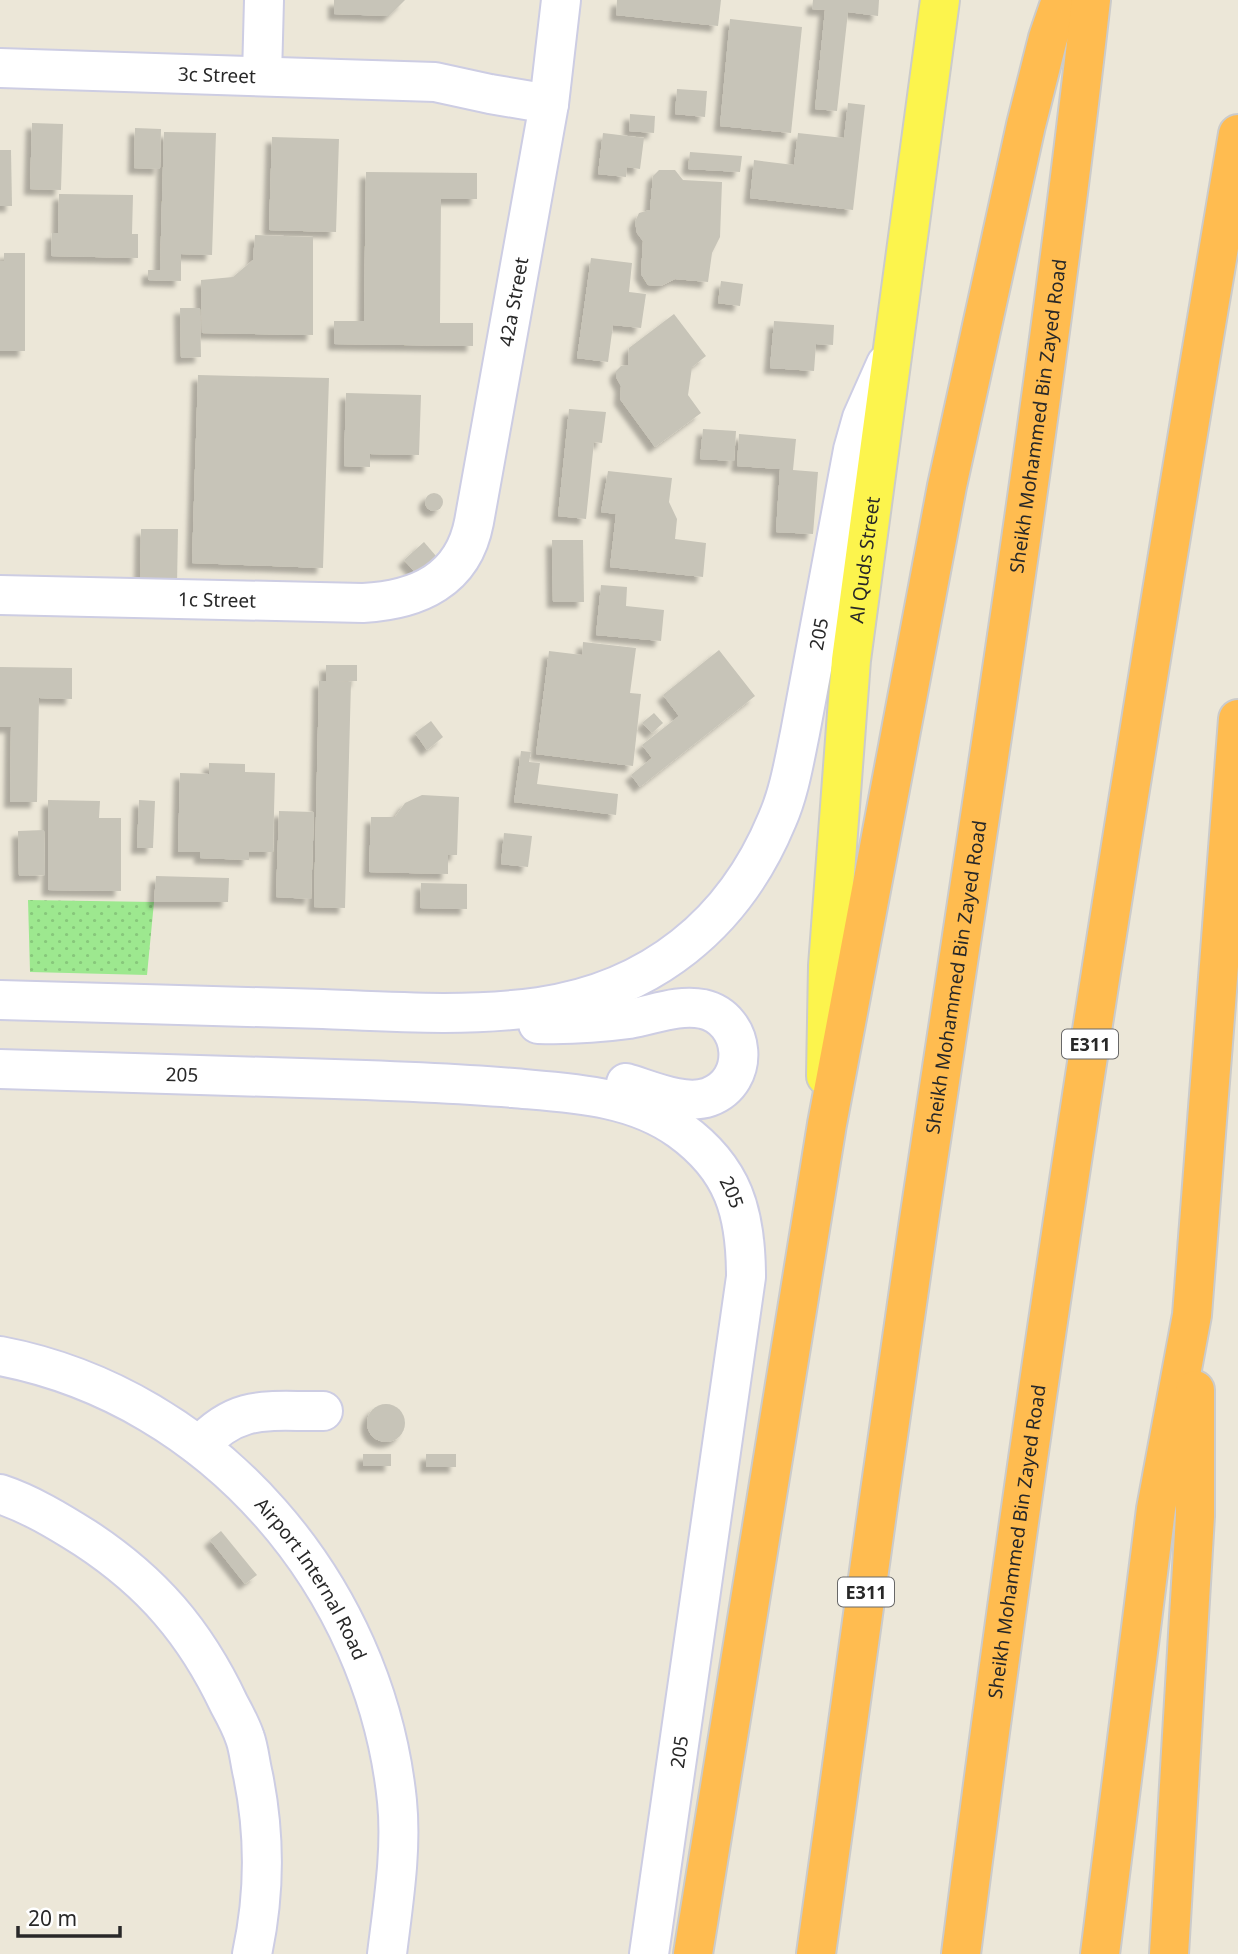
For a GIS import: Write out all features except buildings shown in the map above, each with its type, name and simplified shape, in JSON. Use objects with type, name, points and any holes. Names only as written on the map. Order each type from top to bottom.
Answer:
[{"type":"highway","points":[[693,1954],[827,1124],[947,486],[1026,125],[1060,0]]},
{"type":"highway","name":"Sheikh Mohammed Bin Zayed Road","points":[[816,1954],[918,1231],[1000,693],[1072,168],[1091,0]]},
{"type":"highway","name":"Sheikh Mohammed Bin Zayed Road","points":[[961,1954],[995,1686],[1062,1217],[1238,136]]},
{"type":"highway","points":[[1100,1954],[1156,1510],[1192,1315],[1238,719]]},
{"type":"highway","points":[[1169,1954],[1195,1516],[1196,1419],[1192,1315]]},
{"type":"main road","name":"Al Quds Street","points":[[827,1124],[828,966],[851,660],[940,0]]},
{"type":"street","points":[[262,76],[264,0]]},
{"type":"street","name":"42a Street","points":[[430,586],[460,562],[470,543],[550,89],[561,0]]},
{"type":"street","name":"3c Street","points":[[0,68],[435,82],[490,94],[550,89]]},
{"type":"street","name":"205","points":[[0,1000],[446,1013],[538,1007],[601,993],[666,961],[694,941],[722,913],[743,883],[763,851],[778,818],[791,776],[853,450],[862,418],[893,350]]},
{"type":"street","name":"1c Street","points":[[0,595],[363,603],[387,602],[430,586]]},
{"type":"street","points":[[442,1082],[583,1076],[614,1080],[669,1095],[698,1098],[708,1097],[722,1090],[733,1077],[738,1062],[738,1045],[732,1029],[720,1015],[701,1009],[682,1008],[621,1020],[556,1025],[501,1023],[446,1013]]},
{"type":"street","name":"205","points":[[0,1069],[442,1082],[591,1096],[624,1103],[657,1116],[680,1130],[717,1165],[740,1205],[746,1252],[743,1312],[649,1954]]},
{"type":"street","name":"Airport Internal Road","points":[[0,1356],[61,1372],[105,1389],[147,1411],[199,1446],[238,1478],[278,1521],[324,1584],[359,1652],[384,1726],[397,1801],[397,1876],[387,1954]]},
{"type":"street","points":[[199,1446],[213,1431],[238,1416],[253,1412],[323,1411]]},
{"type":"street","points":[[0,1494],[55,1519],[102,1550],[147,1585],[188,1630],[219,1681],[245,1738],[257,1797],[263,1858],[259,1922],[251,1954]]},
{"type":"green space","points":[[28,900],[154,902],[147,975],[30,972]]}]
